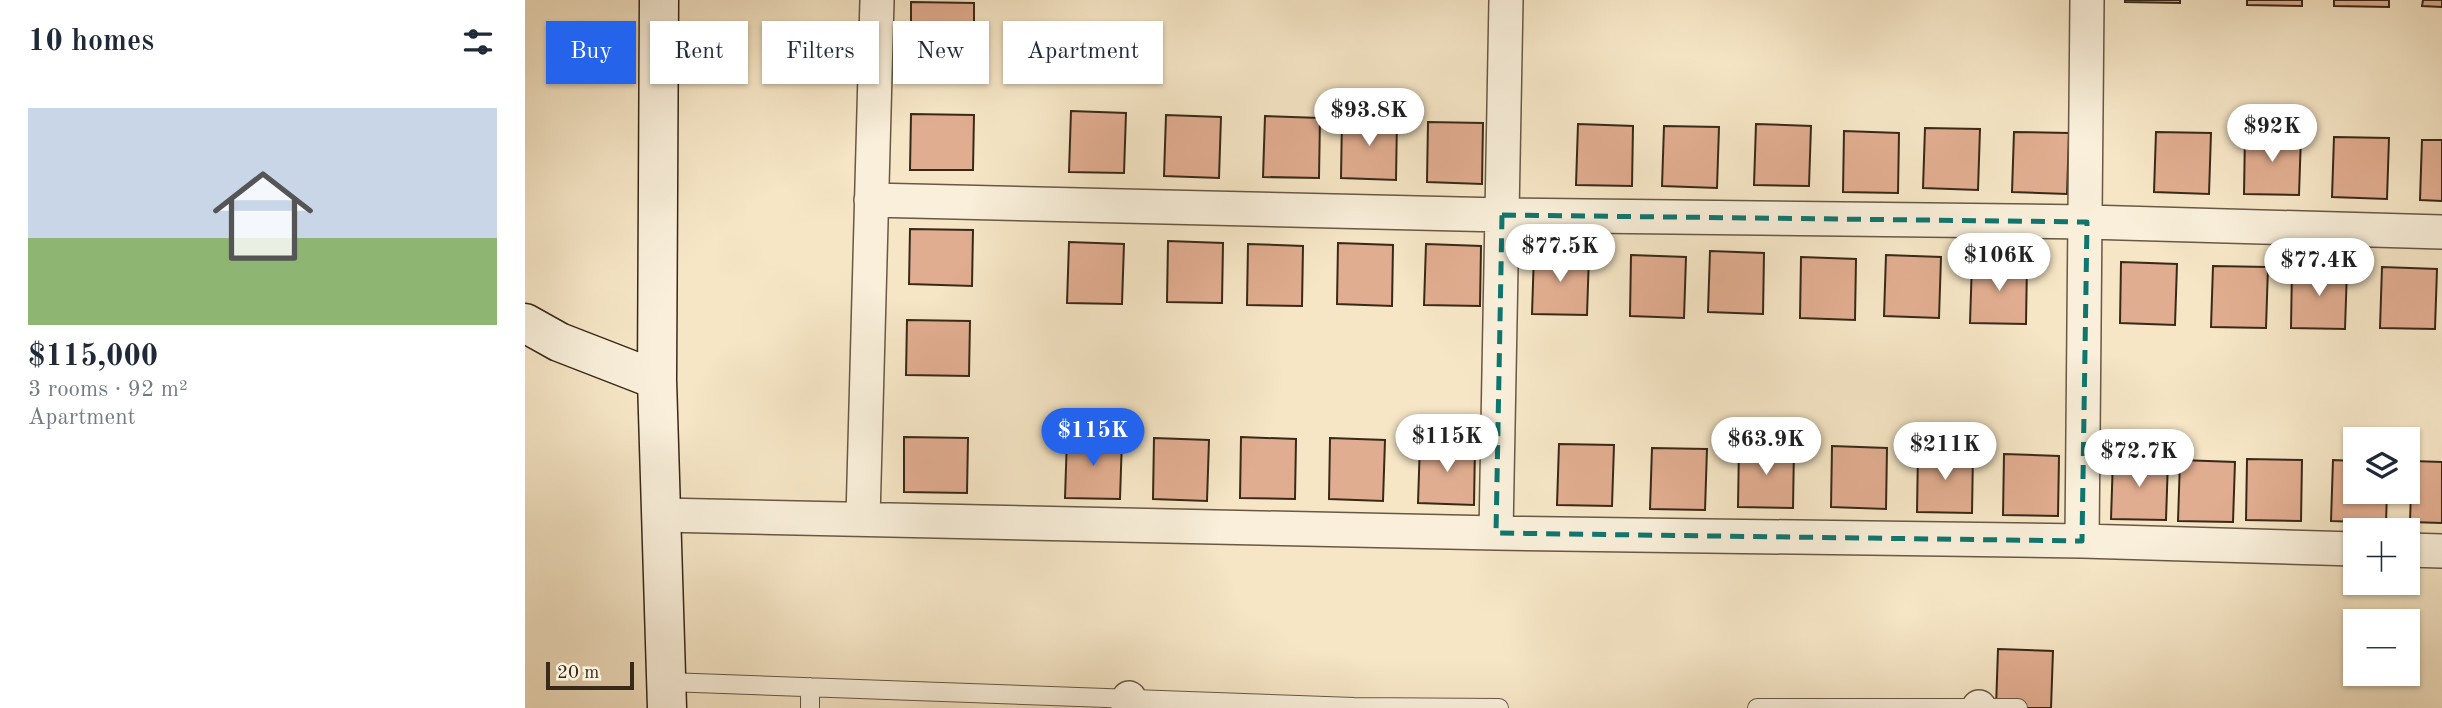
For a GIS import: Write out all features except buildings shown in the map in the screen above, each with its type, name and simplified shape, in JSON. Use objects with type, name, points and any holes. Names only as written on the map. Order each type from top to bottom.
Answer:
[{"type":"main road","points":[[659,0],[657,380],[667,695]]},
{"type":"main road","points":[[525,323],[559,342],[657,380]]},
{"type":"street","points":[[863,518],[877,0]]},
{"type":"street","points":[[1496,533],[1506,0]]},
{"type":"street","points":[[2082,541],[2087,0]]},
{"type":"street","points":[[871,200],[1502,215],[2087,222],[2442,232]]},
{"type":"street","points":[[662,515],[2343,548]]},
{"type":"street","points":[[2420,550],[2442,551]]},
{"type":"lane","points":[[667,695],[810,687],[1129,703],[1499,708]]},
{"type":"lane","points":[[810,687],[810,708]]},
{"type":"lane","points":[[1757,708],[2018,708]]},
{"type":"highlighted area","points":[[1502,215],[2087,222],[2082,541],[1496,533]]}]
